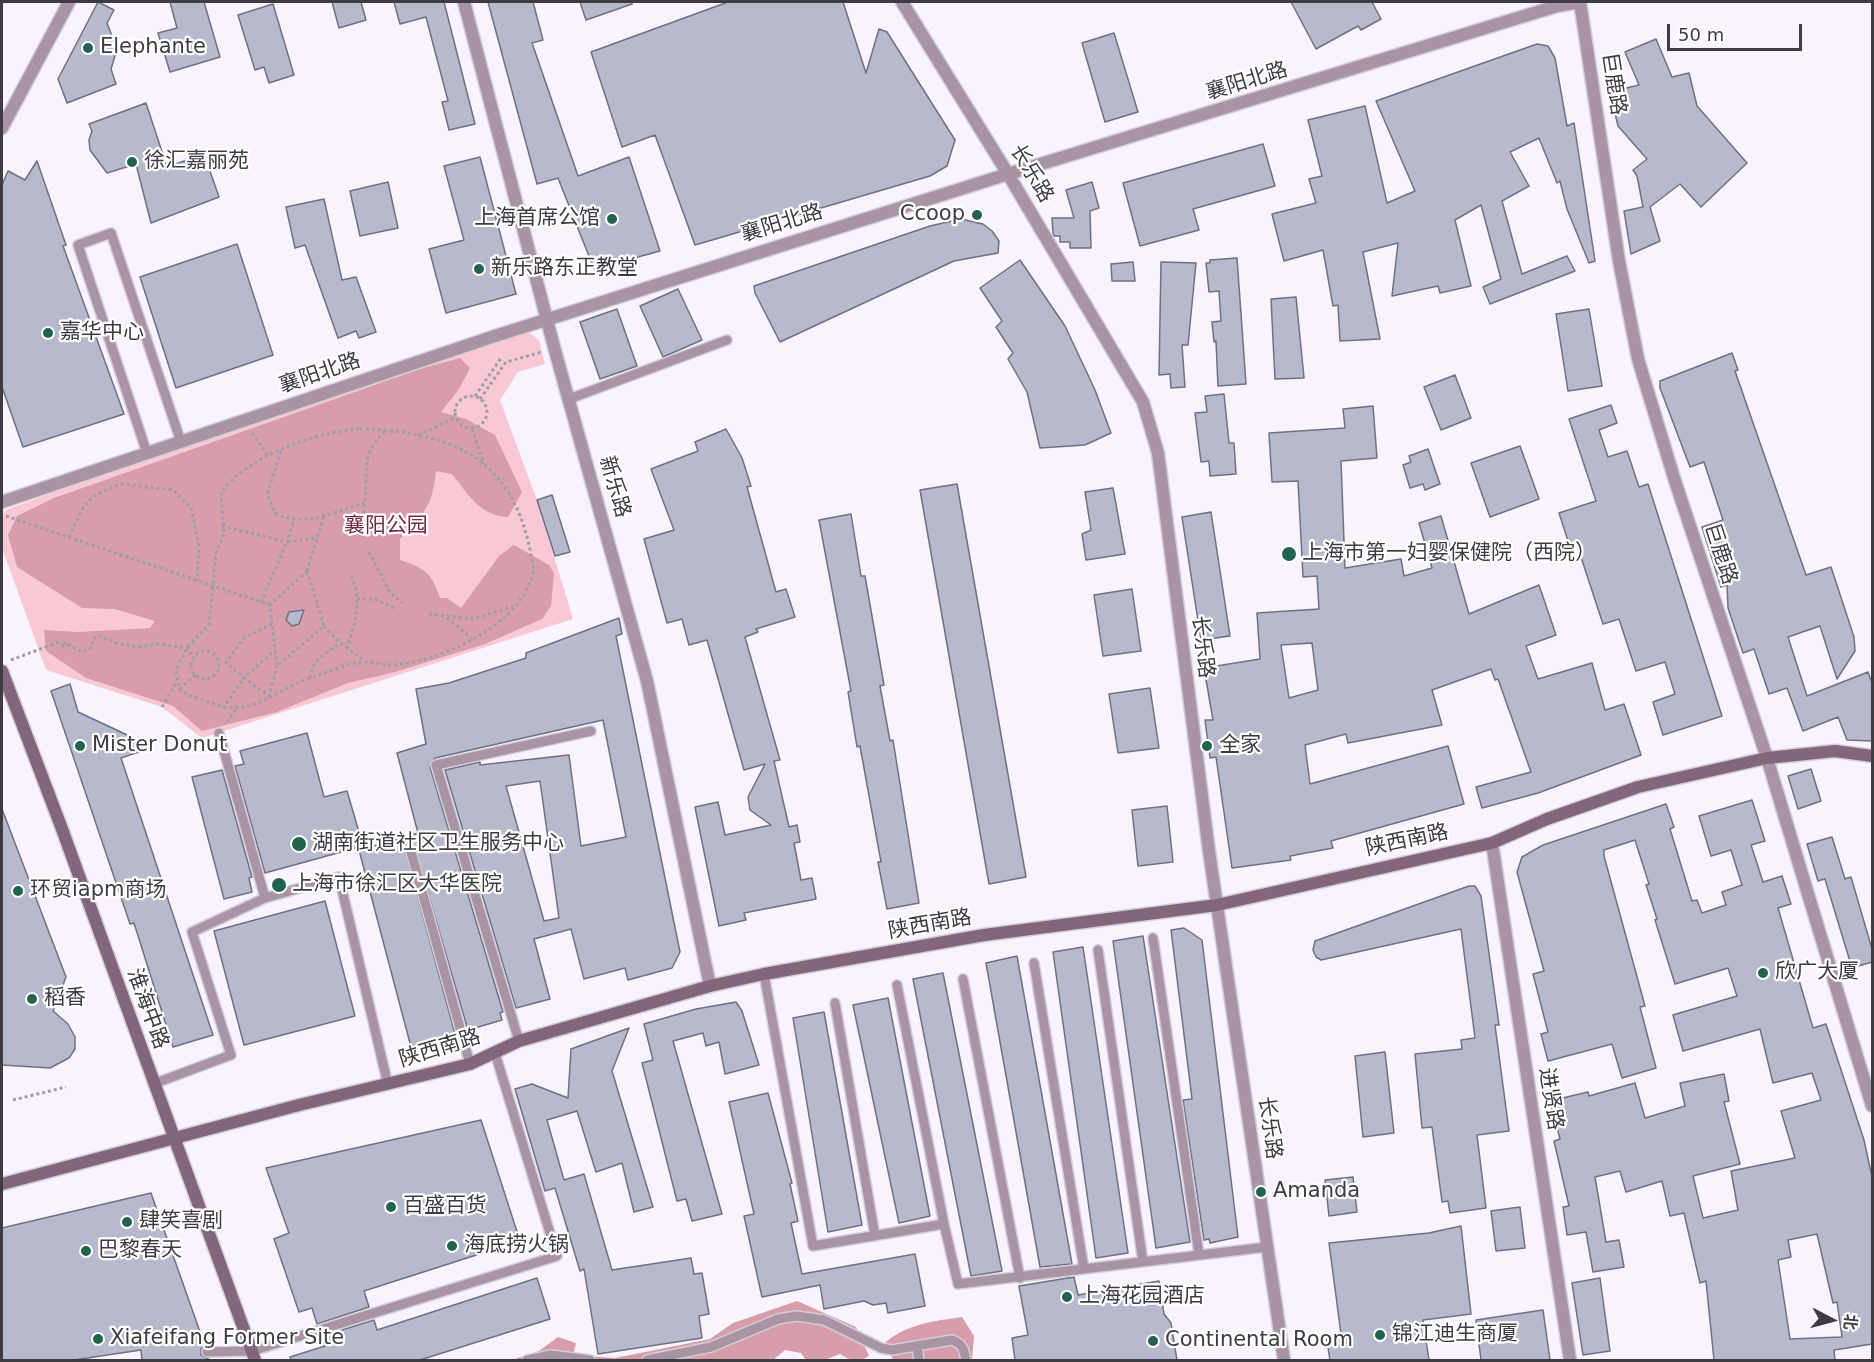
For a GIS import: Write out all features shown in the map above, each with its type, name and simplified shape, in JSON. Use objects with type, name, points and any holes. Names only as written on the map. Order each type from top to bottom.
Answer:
[{"type":"main road","name":"淮海中路","points":[[2,671],[254,1356]]},
{"type":"main road","name":"陕西南路","points":[[2,1184],[299,1105],[470,1064],[519,1041],[710,986],[764,974],[984,936],[1217,905],[1492,843],[1547,819],[1638,787],[1767,758],[1835,751],[1872,756]]},
{"type":"street","points":[[2,128],[69,2]]},
{"type":"street","name":"新乐路","points":[[464,2],[554,347],[647,681],[710,986]]},
{"type":"street","name":"长乐路","points":[[902,2],[1008,174],[1143,402],[1158,453],[1217,905],[1284,1360]]},
{"type":"street","name":"襄阳北路","points":[[2,502],[548,320],[1008,174],[1557,6],[1580,2]]},
{"type":"street","name":"巨鹿路","points":[[1580,2],[1619,261],[1638,359],[1675,481],[1767,758],[1872,1106]]},
{"type":"street","name":"进贤路","points":[[1492,843],[1570,1360]]},
{"type":"lane","points":[[147,453],[78,245],[111,233],[181,442]]},
{"type":"lane","points":[[569,399],[727,340]]},
{"type":"lane","points":[[519,1041],[436,765],[591,731]]},
{"type":"lane","points":[[219,733],[265,898]]},
{"type":"lane","points":[[408,841],[470,1064]]},
{"type":"lane","points":[[153,1084],[231,1055],[192,932],[265,898],[339,877],[388,1085]]},
{"type":"lane","points":[[1153,938],[1199,1254]]},
{"type":"lane","points":[[1098,950],[1143,1262]]},
{"type":"lane","points":[[1034,963],[1084,1269]]},
{"type":"lane","points":[[764,974],[813,1246],[944,1224]]},
{"type":"lane","points":[[963,979],[1020,1278]]},
{"type":"lane","points":[[897,985],[958,1284],[1268,1247]]},
{"type":"lane","points":[[835,1003],[875,1236]]},
{"type":"lane","points":[[207,1352],[254,1356],[557,1256],[495,1053]]},
{"type":"lane","points":[[647,1360],[711,1347],[778,1319],[797,1316],[824,1320],[881,1348],[892,1350],[952,1340],[959,1342],[964,1348],[966,1360]]},
{"type":"lane","points":[[917,1346],[918,1360]]},
{"type":"lane","points":[[527,1360],[551,1355],[590,1360]]},
{"type":"path","points":[[480,399],[506,362],[554,347]]},
{"type":"path","points":[[472,429],[462,426],[455,418],[454,408],[460,399],[476,396],[501,358]]},
{"type":"path","points":[[472,429],[485,420],[487,408],[476,396]]},
{"type":"path","points":[[418,435],[455,418]]},
{"type":"path","points":[[364,661],[310,678],[269,698],[236,710],[191,698],[180,690],[176,671],[187,648],[209,625],[211,585],[216,554],[224,534],[221,492],[236,476],[268,456],[332,431],[388,429],[418,435],[454,448],[484,464]]},
{"type":"path","points":[[362,531],[365,464],[372,445],[388,429]]},
{"type":"path","points":[[307,571],[324,626],[340,643],[364,661],[387,665],[407,663],[453,650],[503,619],[516,606],[534,572],[526,526],[512,498],[484,464],[472,429]]},
{"type":"path","points":[[250,430],[268,456]]},
{"type":"path","points":[[281,451],[267,494],[275,513],[294,520],[324,516],[364,503]]},
{"type":"path","points":[[69,537],[83,508],[93,496],[121,484],[173,490],[191,508],[199,547],[197,581]]},
{"type":"path","points":[[2,515],[270,605]]},
{"type":"path","points":[[270,605],[307,571],[324,516]]},
{"type":"path","points":[[261,602],[294,520]]},
{"type":"path","points":[[222,526],[287,542],[317,538]]},
{"type":"path","points":[[369,552],[388,591],[402,603]]},
{"type":"path","points":[[347,649],[357,599],[350,575]]},
{"type":"path","points":[[357,599],[375,599],[396,609]]},
{"type":"path","points":[[269,698],[277,666],[270,605]]},
{"type":"path","points":[[429,614],[472,619],[516,606]]},
{"type":"path","points":[[446,617],[471,638]]},
{"type":"path","points":[[226,662],[244,638],[272,624]]},
{"type":"path","points":[[277,666],[324,626]]},
{"type":"path","points":[[2,664],[47,645],[59,642],[62,644],[65,641],[82,652],[92,647],[93,640],[98,635],[115,643],[138,647],[158,644],[187,648],[193,657]]},
{"type":"path","points":[[310,678],[311,669],[317,660],[340,643]]},
{"type":"path","points":[[204,650],[214,653],[220,669],[215,675],[202,679],[191,669],[193,657],[195,652],[204,650]]},
{"type":"path","points":[[223,708],[244,678],[275,650]]},
{"type":"path","points":[[217,662],[226,662],[269,698]]},
{"type":"path","points":[[180,690],[196,674]]},
{"type":"path","points":[[162,706],[178,679]]},
{"type":"path","points":[[13,1100],[66,1087]]},
{"type":"green space","name":"襄阳公园","points":[[527,331],[539,340],[545,364],[518,372],[500,400],[537,500],[573,619],[202,738],[162,707],[46,670],[2,548],[2,516],[6,510],[244,422]]},
{"type":"green space","name":"襄阳公园","points":[[460,358],[470,368],[459,389],[441,412],[466,419],[495,435],[522,492],[508,517],[498,516],[476,503],[452,474],[436,471],[435,483],[426,509],[400,539],[400,560],[422,569],[434,583],[440,598],[447,598],[461,608],[499,556],[514,545],[549,565],[554,573],[551,606],[542,619],[485,644],[395,672],[348,683],[277,712],[202,731],[173,706],[86,678],[46,651],[44,630],[78,632],[150,628],[155,621],[115,609],[82,608],[17,567],[8,535],[17,516],[54,498],[420,369]]},
{"type":"green space","points":[[797,1301],[856,1327],[869,1356],[855,1360],[840,1354],[825,1360],[806,1360],[801,1353],[785,1350],[773,1360],[584,1360],[586,1356],[615,1358],[710,1339],[733,1323]]},
{"type":"green space","points":[[962,1317],[974,1336],[972,1360],[893,1360],[886,1342],[894,1336],[921,1324]]},
{"type":"green space","points":[[558,1337],[576,1343],[572,1360],[512,1360],[539,1351]]},
{"type":"building","points":[[98,2],[114,10],[107,23],[117,49],[111,69],[116,84],[67,103],[58,79]]},
{"type":"building","points":[[170,2],[204,2],[220,57],[170,72],[158,33],[177,28]]},
{"type":"building","points":[[332,2],[361,2],[366,20],[339,28]]},
{"type":"building","points":[[394,2],[444,2],[475,124],[449,130],[442,102],[448,101],[426,17],[400,24]]},
{"type":"building","points":[[488,2],[533,2],[543,40],[532,43],[578,176],[629,157],[660,251],[594,269],[558,178],[537,184]]},
{"type":"building","points":[[580,2],[632,2],[632,4],[586,20]]},
{"type":"building","points":[[728,2],[843,2],[866,73],[879,29],[887,32],[955,140],[947,166],[930,176],[695,245],[655,135],[622,147],[591,52]]},
{"type":"building","points":[[1291,2],[1372,2],[1381,19],[1361,30],[1358,26],[1316,49]]},
{"type":"building","points":[[273,4],[294,75],[269,83],[264,67],[255,70],[238,15]]},
{"type":"building","points":[[1114,33],[1138,112],[1105,122],[1082,43]]},
{"type":"building","points":[[1656,39],[1672,77],[1689,73],[1697,106],[1747,163],[1701,207],[1680,184],[1650,207],[1660,241],[1631,254],[1624,211],[1643,207],[1637,176],[1633,170],[1647,159],[1618,126],[1610,92],[1639,85],[1625,52]]},
{"type":"building","points":[[1537,44],[1548,46],[1555,58],[1567,126],[1574,123],[1595,261],[1589,263],[1567,209],[1560,181],[1557,183],[1539,138],[1510,152],[1529,186],[1502,201],[1522,274],[1567,256],[1575,271],[1490,304],[1483,287],[1501,279],[1481,205],[1455,220],[1471,286],[1440,293],[1438,286],[1392,296],[1398,243],[1363,252],[1380,339],[1340,341],[1338,305],[1333,306],[1323,250],[1284,261],[1272,214],[1316,203],[1309,179],[1322,176],[1308,120],[1365,106],[1387,203],[1415,191],[1376,101]]},
{"type":"building","name":"徐汇嘉丽苑","points":[[146,103],[167,167],[204,154],[219,197],[151,223],[136,164],[107,173],[90,150],[89,140],[92,131],[89,124]]},
{"type":"building","points":[[1263,144],[1275,186],[1193,209],[1199,230],[1140,246],[1123,183]]},
{"type":"building","name":"新乐路东正教堂","points":[[480,157],[516,294],[446,313],[429,249],[464,240],[444,166]]},
{"type":"building","name":"嘉华中心","points":[[37,161],[66,245],[63,246],[124,414],[23,447],[2,387],[2,185],[8,171],[25,180]]},
{"type":"building","points":[[388,182],[398,228],[360,236],[350,191]]},
{"type":"building","points":[[1092,182],[1099,208],[1090,211],[1091,248],[1070,248],[1070,242],[1060,242],[1060,236],[1054,236],[1052,218],[1074,218],[1066,190]]},
{"type":"building","points":[[324,199],[342,280],[356,277],[376,332],[359,338],[356,331],[338,338],[305,245],[295,248],[286,207]]},
{"type":"building","points":[[961,219],[983,224],[992,231],[999,241],[998,253],[954,261],[780,342],[755,293],[754,286],[930,226]]},
{"type":"building","points":[[237,244],[273,355],[176,388],[140,277]]},
{"type":"building","points":[[1237,258],[1246,384],[1218,386],[1216,341],[1214,342],[1212,322],[1221,321],[1219,291],[1209,292],[1206,263],[1210,263],[1210,260]]},
{"type":"building","points":[[1020,260],[1065,326],[1095,390],[1111,433],[1085,445],[1040,448],[1027,392],[1008,359],[1013,353],[996,327],[1002,321],[980,288]]},
{"type":"building","points":[[1133,262],[1135,281],[1112,281],[1111,264]]},
{"type":"building","points":[[1161,262],[1196,263],[1188,345],[1182,345],[1185,387],[1171,388],[1170,374],[1159,375]]},
{"type":"building","points":[[678,289],[702,340],[663,357],[640,306]]},
{"type":"building","points":[[1296,297],[1304,378],[1275,379],[1271,299]]},
{"type":"building","points":[[617,309],[637,366],[600,379],[580,322]]},
{"type":"building","points":[[1589,309],[1602,386],[1568,391],[1556,314]]},
{"type":"building","points":[[1732,353],[1738,370],[1735,371],[1806,575],[1831,567],[1854,637],[1855,651],[1837,679],[1820,626],[1788,637],[1807,696],[1868,672],[1872,683],[1872,741],[1847,740],[1838,717],[1803,731],[1787,688],[1769,694],[1754,649],[1743,653],[1728,608],[1727,585],[1721,587],[1702,527],[1723,520],[1704,462],[1690,467],[1660,388],[1660,381]]},
{"type":"building","points":[[1455,375],[1471,418],[1441,430],[1424,387]]},
{"type":"building","points":[[1224,394],[1229,443],[1234,443],[1236,474],[1210,476],[1209,461],[1201,462],[1195,413],[1207,412],[1205,396]]},
{"type":"building","points":[[1611,405],[1617,423],[1599,430],[1608,457],[1627,451],[1639,487],[1648,484],[1722,716],[1663,735],[1653,702],[1675,694],[1665,662],[1636,671],[1619,619],[1603,624],[1576,542],[1569,544],[1559,513],[1596,501],[1569,419]]},
{"type":"building","points":[[1373,406],[1377,458],[1341,461],[1345,568],[1401,559],[1404,576],[1432,568],[1419,523],[1441,516],[1469,614],[1539,585],[1556,635],[1526,646],[1538,679],[1592,663],[1605,710],[1624,704],[1641,755],[1538,793],[1482,808],[1476,787],[1531,772],[1498,679],[1495,680],[1491,669],[1432,690],[1442,725],[1348,743],[1346,734],[1305,745],[1310,784],[1448,746],[1464,804],[1331,841],[1333,848],[1290,856],[1291,860],[1232,868],[1216,757],[1210,758],[1205,720],[1213,720],[1204,668],[1260,659],[1257,613],[1319,609],[1317,576],[1303,577],[1298,481],[1272,482],[1269,433],[1345,428],[1343,409]],"holes":[[[1312,643],[1318,690],[1289,698],[1281,645]]]},
{"type":"building","points":[[726,429],[742,458],[751,486],[747,487],[776,592],[786,589],[795,617],[756,629],[758,632],[745,637],[780,760],[774,761],[789,827],[797,825],[800,842],[794,843],[801,880],[812,878],[816,899],[744,913],[746,920],[719,926],[695,807],[718,802],[725,835],[771,825],[750,810],[748,797],[765,764],[744,770],[707,640],[689,645],[682,619],[667,623],[644,539],[674,530],[651,469],[698,451],[695,442]]},
{"type":"building","points":[[1520,446],[1539,499],[1490,517],[1471,463]]},
{"type":"building","points":[[1428,449],[1440,484],[1425,490],[1423,484],[1410,488],[1403,465],[1411,462],[1409,456]]},
{"type":"building","points":[[957,484],[1026,877],[989,884],[920,490]]},
{"type":"building","points":[[1113,488],[1125,554],[1086,560],[1082,534],[1091,530],[1085,492]]},
{"type":"building","points":[[552,495],[570,552],[555,556],[537,500]]},
{"type":"building","points":[[1211,512],[1230,636],[1201,640],[1182,517]]},
{"type":"building","points":[[851,514],[861,576],[865,576],[884,685],[880,686],[890,741],[893,740],[919,903],[887,909],[878,862],[881,862],[860,746],[857,747],[848,692],[851,691],[819,520]]},
{"type":"building","points":[[1132,589],[1141,651],[1103,656],[1094,595]]},
{"type":"building","points":[[304,610],[299,624],[292,626],[286,620],[289,612]]},
{"type":"building","points":[[619,618],[622,634],[616,636],[680,952],[672,968],[628,980],[625,968],[584,979],[571,929],[534,939],[550,999],[516,1008],[445,770],[480,762],[480,765],[569,755],[581,846],[626,837],[603,720],[435,758],[430,767],[503,1012],[500,1013],[502,1020],[468,1030],[411,835],[418,833],[397,753],[426,744],[416,689],[449,683],[526,658],[526,653]],"holes":[[[540,781],[559,918],[544,921],[506,786]]]},
{"type":"building","points":[[70,684],[78,712],[153,747],[121,758],[213,1035],[173,1047],[134,923],[130,924],[51,691]]},
{"type":"building","points":[[1150,688],[1159,748],[1118,753],[1109,694]]},
{"type":"building","points":[[307,733],[324,797],[347,791],[363,846],[265,873],[235,766],[244,764],[240,751]]},
{"type":"building","points":[[1811,769],[1821,801],[1798,809],[1788,776]]},
{"type":"building","points":[[222,770],[252,877],[249,878],[252,892],[224,899],[192,777]]},
{"type":"building","points":[[1752,800],[1765,841],[1751,845],[1763,882],[1782,876],[1791,904],[1778,908],[1813,1028],[1826,1024],[1864,1140],[1872,1177],[1872,1344],[1834,1350],[1835,1360],[1714,1360],[1706,1281],[1700,1283],[1684,1213],[1670,1216],[1662,1181],[1626,1192],[1620,1171],[1595,1177],[1606,1242],[1619,1240],[1624,1267],[1593,1272],[1586,1232],[1567,1235],[1563,1207],[1569,1206],[1554,1141],[1560,1139],[1550,1101],[1588,1092],[1589,1096],[1635,1083],[1645,1118],[1685,1106],[1680,1083],[1724,1074],[1729,1101],[1724,1102],[1740,1164],[1693,1176],[1703,1218],[1738,1210],[1731,1171],[1795,1158],[1781,1111],[1821,1100],[1812,1073],[1773,1083],[1760,1029],[1683,1051],[1673,1015],[1737,996],[1728,968],[1675,984],[1655,920],[1657,919],[1646,885],[1649,884],[1635,840],[1604,850],[1604,856],[1645,1006],[1640,1007],[1656,1068],[1622,1078],[1612,1044],[1548,1061],[1541,1034],[1548,1032],[1533,974],[1544,971],[1517,872],[1522,857],[1543,845],[1666,804],[1674,827],[1670,829],[1692,901],[1697,900],[1702,913],[1726,905],[1722,892],[1742,885],[1731,850],[1711,856],[1699,816]],"holes":[[[1817,1234],[1833,1303],[1837,1302],[1842,1337],[1790,1339],[1778,1260],[1791,1257],[1788,1240]]]},
{"type":"building","points":[[1167,806],[1173,862],[1138,866],[1132,810]]},
{"type":"building","name":"环贸iapm商场","points":[[2,809],[66,977],[53,1011],[68,1024],[75,1037],[75,1049],[69,1058],[50,1068],[2,1065]]},
{"type":"building","points":[[1832,837],[1845,879],[1851,877],[1872,949],[1872,962],[1852,968],[1825,879],[1818,881],[1807,844]]},
{"type":"building","points":[[402,838],[455,1034],[411,1047],[359,850]]},
{"type":"building","points":[[1469,886],[1475,886],[1481,896],[1499,1025],[1495,1025],[1509,1131],[1477,1135],[1486,1208],[1450,1213],[1448,1201],[1442,1202],[1432,1127],[1422,1128],[1415,1054],[1462,1049],[1461,1040],[1475,1038],[1461,929],[1321,960],[1316,957],[1313,950],[1315,941]]},
{"type":"building","points":[[325,901],[355,1016],[244,1045],[214,931]]},
{"type":"building","points":[[1184,928],[1202,940],[1238,1237],[1210,1243],[1209,1239],[1204,1240],[1183,1100],[1192,1099],[1171,930]]},
{"type":"building","points":[[1143,936],[1190,1242],[1156,1248],[1113,941]]},
{"type":"building","points":[[1083,947],[1128,1253],[1096,1258],[1053,952]]},
{"type":"building","points":[[1017,956],[1072,1264],[1040,1267],[986,963]]},
{"type":"building","points":[[943,973],[1002,1271],[971,1276],[913,979]]},
{"type":"building","points":[[888,998],[930,1216],[899,1223],[853,1005]]},
{"type":"building","points":[[736,1002],[742,1011],[759,1065],[725,1074],[719,1042],[706,1046],[703,1033],[673,1041],[722,1214],[692,1221],[686,1199],[677,1201],[642,1063],[653,1060],[644,1024],[696,1009]]},
{"type":"building","points":[[824,1012],[862,1225],[828,1232],[793,1018]]},
{"type":"building","points":[[629,1028],[612,1071],[653,1207],[634,1212],[622,1163],[596,1172],[577,1111],[547,1120],[564,1180],[584,1174],[612,1270],[691,1258],[694,1274],[702,1273],[709,1314],[699,1316],[702,1338],[598,1354],[584,1269],[580,1271],[555,1188],[545,1191],[515,1089],[532,1084],[568,1098],[571,1049]]},
{"type":"building","points":[[1385,1052],[1394,1133],[1363,1137],[1355,1056]]},
{"type":"building","points":[[768,1093],[792,1183],[790,1184],[798,1221],[791,1223],[802,1274],[915,1254],[925,1306],[888,1313],[886,1303],[873,1305],[864,1301],[824,1309],[820,1285],[762,1297],[744,1216],[754,1214],[729,1102]]},
{"type":"building","points":[[481,1120],[520,1241],[364,1291],[369,1307],[317,1324],[312,1308],[299,1312],[274,1239],[289,1233],[266,1168]]},
{"type":"building","points":[[1353,1177],[1357,1212],[1329,1216],[1325,1180]]},
{"type":"building","points":[[151,1193],[205,1346],[201,1349],[201,1355],[210,1360],[142,1360],[141,1350],[74,1360],[2,1360],[2,1228]]},
{"type":"building","points":[[1520,1207],[1525,1248],[1496,1251],[1491,1211]]},
{"type":"building","points":[[1461,1226],[1471,1314],[1423,1320],[1429,1360],[1330,1360],[1326,1336],[1341,1334],[1329,1243],[1429,1233]]},
{"type":"building","points":[[1074,1277],[1078,1295],[1159,1281],[1164,1314],[1171,1323],[1177,1360],[1015,1360],[1012,1338],[1028,1335],[1019,1286]]},
{"type":"building","points":[[537,1278],[550,1319],[420,1360],[291,1360],[290,1357],[325,1346],[322,1336],[374,1320],[377,1330]]},
{"type":"building","points":[[1600,1278],[1610,1351],[1583,1355],[1572,1283]]},
{"type":"building","points":[[1543,1310],[1550,1360],[1481,1360],[1476,1320]]},
{"type":"place","name":"Elephante","points":[[88,48]]},
{"type":"place","name":"徐汇嘉丽苑","points":[[132,162]]},
{"type":"place","name":"Ccoop","points":[[977,215]]},
{"type":"place","name":"上海首席公馆","points":[[612,219]]},
{"type":"place","name":"新乐路东正教堂","points":[[479,269]]},
{"type":"place","name":"嘉华中心","points":[[48,333]]},
{"type":"place","name":"上海市第一妇婴保健院（西院）","points":[[1289,554]]},
{"type":"place","name":"Mister Donut","points":[[80,746]]},
{"type":"place","name":"全家","points":[[1207,746]]},
{"type":"place","name":"湖南街道社区卫生服务中心","points":[[299,844]]},
{"type":"place","name":"上海市徐汇区大华医院","points":[[279,885]]},
{"type":"place","name":"环贸iapm商场","points":[[18,891]]},
{"type":"place","name":"欣广大厦","points":[[1763,973]]},
{"type":"place","name":"稻香","points":[[32,999]]},
{"type":"place","name":"Amanda","points":[[1261,1192]]},
{"type":"place","name":"百盛百货","points":[[391,1207]]},
{"type":"place","name":"肆笑喜剧","points":[[127,1222]]},
{"type":"place","name":"海底捞火锅","points":[[452,1246]]},
{"type":"place","name":"巴黎春天","points":[[86,1251]]},
{"type":"place","name":"上海花园酒店","points":[[1067,1297]]},
{"type":"place","name":"锦江迪生商厦","points":[[1380,1335]]},
{"type":"place","name":"Xiafeifang Former Site","points":[[98,1339]]},
{"type":"place","name":"Continental Room","points":[[1153,1341]]}]
